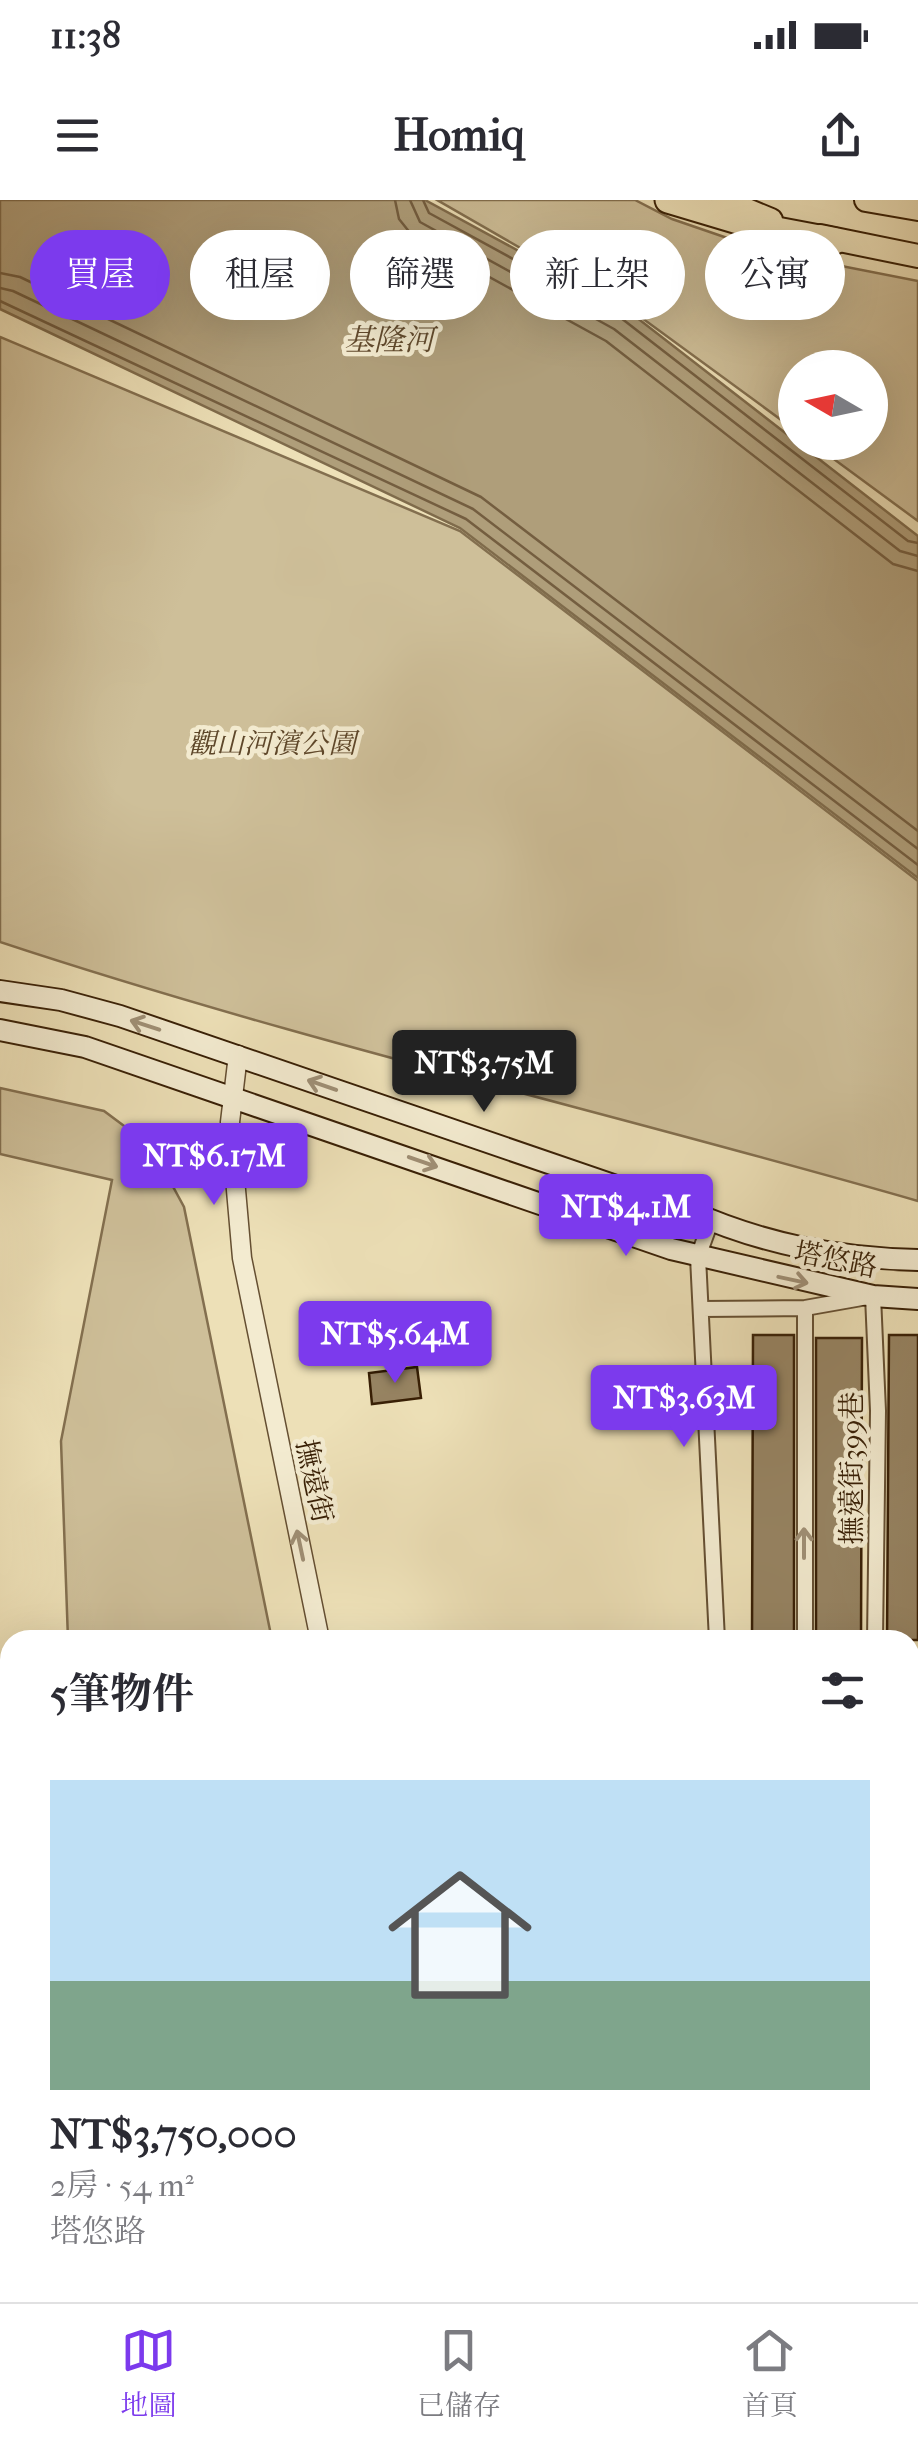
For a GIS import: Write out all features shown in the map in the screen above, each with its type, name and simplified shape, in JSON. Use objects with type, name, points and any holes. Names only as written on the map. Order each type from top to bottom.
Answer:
[{"type":"highway","points":[[668,200],[777,230]]},
{"type":"highway","points":[[724,200],[807,230]]},
{"type":"highway","points":[[866,200],[918,209]]},
{"type":"highway","points":[[845,242],[918,256]]},
{"type":"main road","points":[[0,990],[76,1004],[238,1055]]},
{"type":"main road","points":[[0,1030],[75,1044],[232,1095]]},
{"type":"main road","name":"塔悠路","points":[[238,1055],[742,1235],[810,1252],[918,1260]]},
{"type":"main road","name":"塔悠路","points":[[232,1095],[698,1256],[873,1296],[918,1299]]},
{"type":"street","name":"撫遠街","points":[[238,1055],[232,1095],[242,1258],[318,1630]]},
{"type":"street","points":[[711,1221],[698,1256],[717,1630]]},
{"type":"street","points":[[701,1310],[805,1308],[873,1296]]},
{"type":"street","name":"撫遠街399巷","points":[[873,1296],[878,1410],[874,1630]]},
{"type":"street","points":[[804,1630],[805,1308]]},
{"type":"green space","points":[[437,200],[635,200],[705,230],[705,320],[845,320],[845,267],[918,281],[918,521],[835,460],[888,460],[888,350],[778,350],[778,418],[645,320],[685,320],[685,230],[510,230],[510,242]]},
{"type":"green space","name":"觀山河濱公園","points":[[0,337],[460,531],[918,881],[918,1201],[343,1045],[0,942]]},
{"type":"green space","points":[[0,1088],[104,1111],[151,1146],[184,1207],[270,1630],[68,1630],[61,1441],[112,1180],[0,1154]]},
{"type":"water","name":"基隆河","points":[[0,200],[425,200],[480,230],[350,230],[350,320],[490,320],[490,235],[510,246],[510,320],[640,320],[778,427],[778,460],[820,460],[918,536],[918,878],[460,528],[0,309]]},
{"type":"building","points":[[753,1335],[794,1335],[794,1630],[752,1630]]},
{"type":"building","points":[[889,1335],[918,1335],[918,1630],[887,1630]]},
{"type":"building","points":[[816,1338],[862,1338],[861,1630],[816,1630]]},
{"type":"building","points":[[417,1367],[421,1398],[372,1404],[369,1373]]}]
